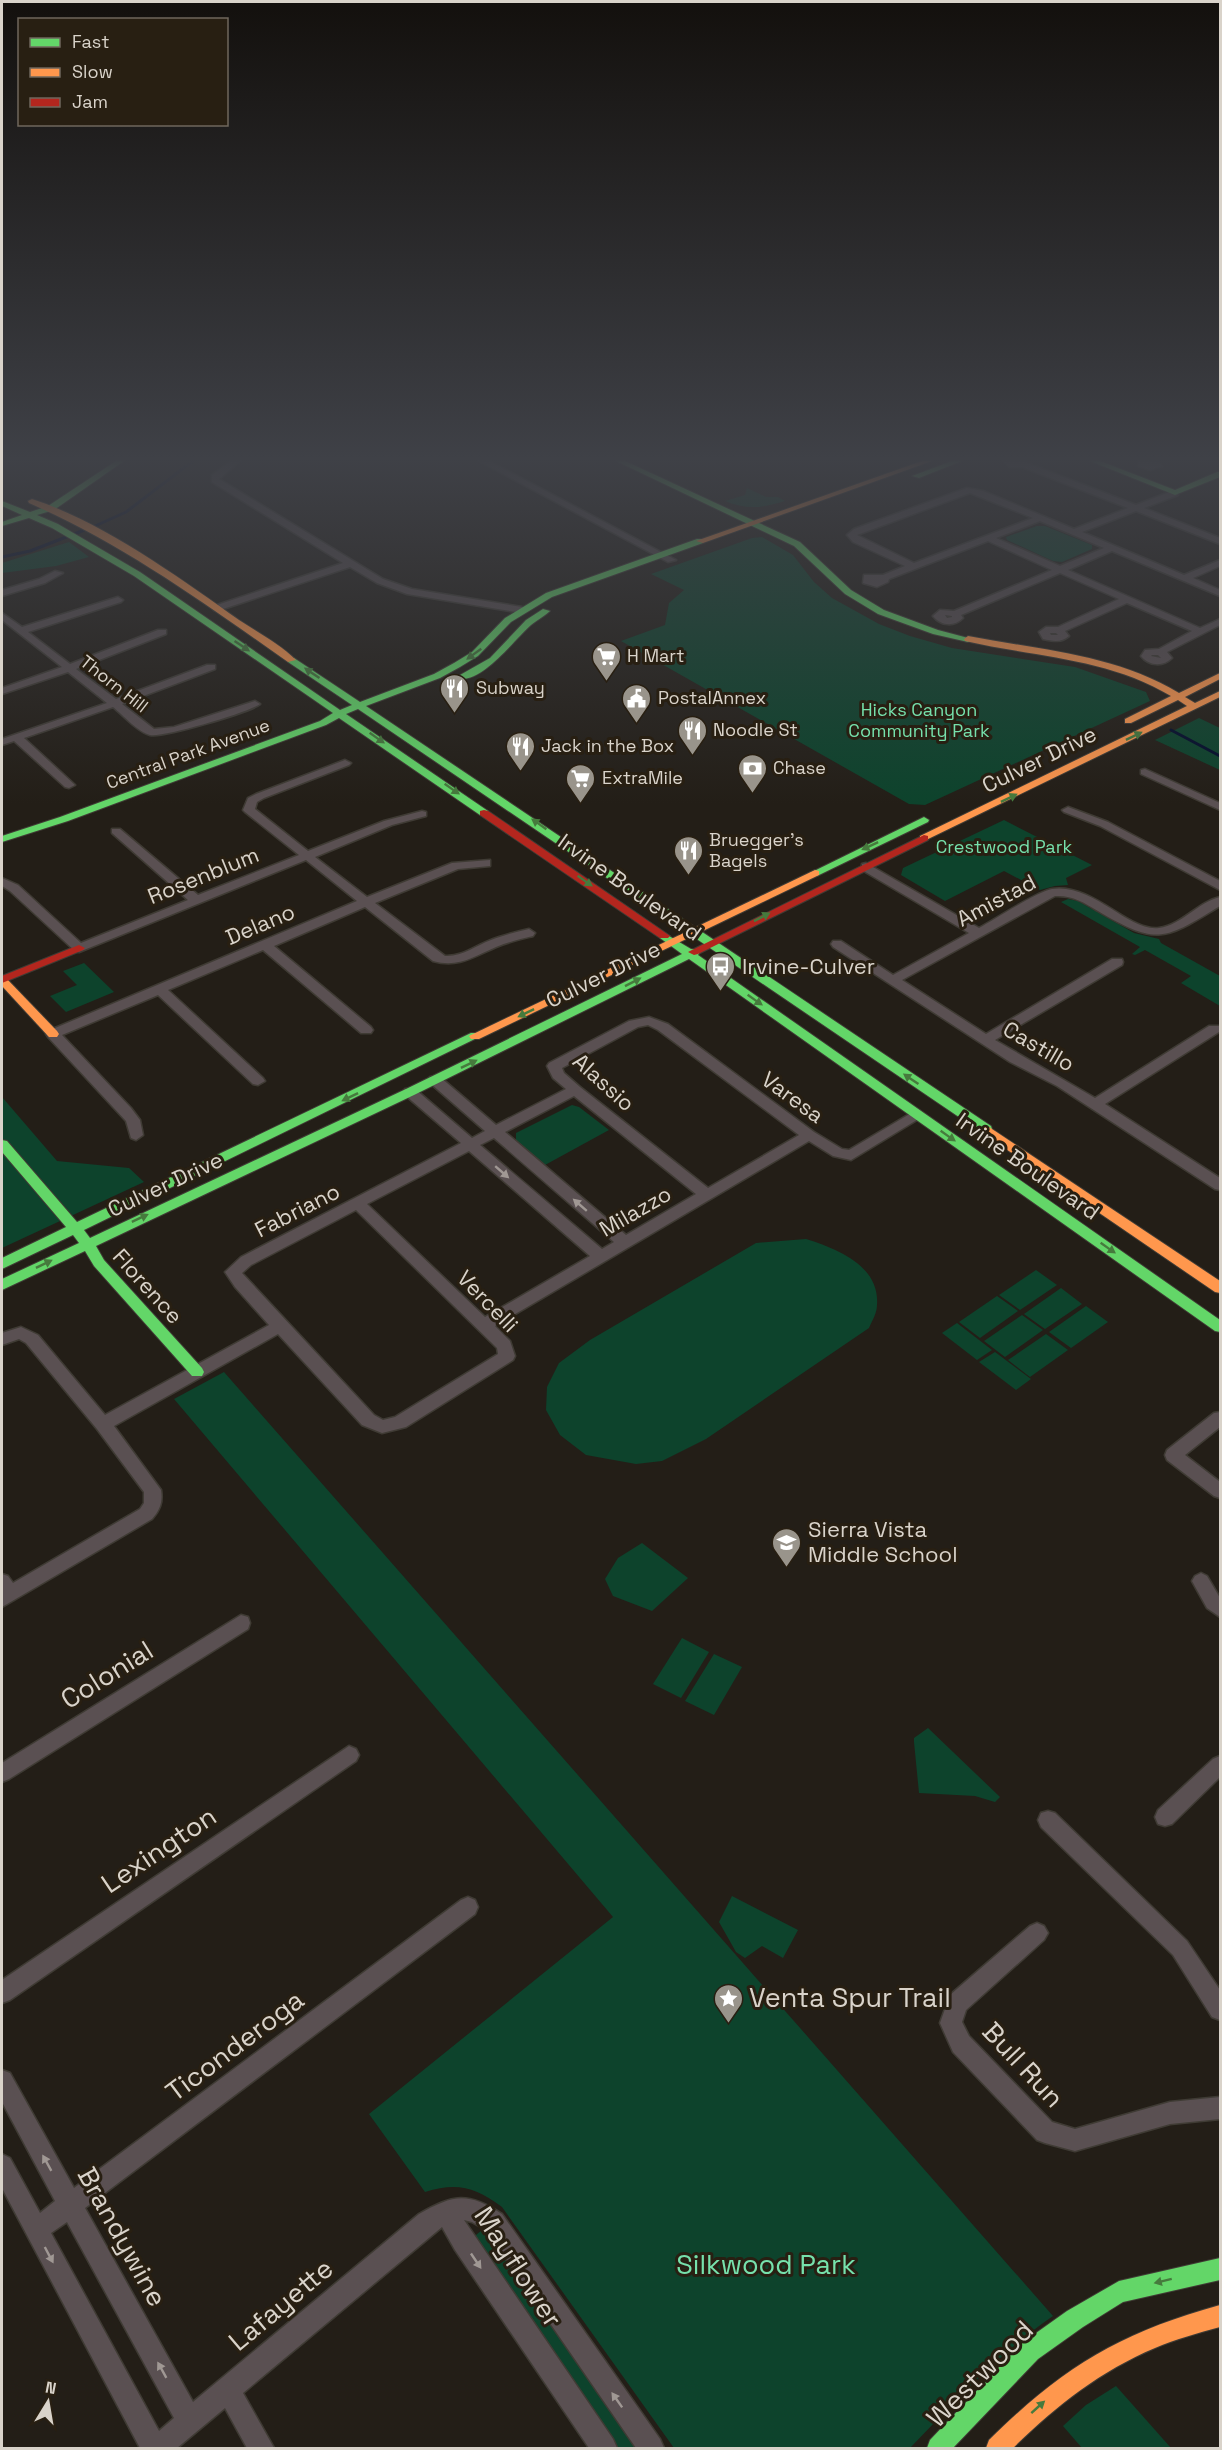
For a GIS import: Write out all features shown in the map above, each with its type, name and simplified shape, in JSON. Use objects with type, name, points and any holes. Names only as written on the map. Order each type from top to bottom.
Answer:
[{"type":"main road","name":"Irvine Boulevard","points":[[137,575],[673,942],[1221,1327]]},
{"type":"main road","name":"Irvine Boulevard","points":[[171,575],[366,709],[515,807],[710,944],[1221,1288]]},
{"type":"main road","name":"Central Park Avenue","points":[[366,709],[437,676],[475,654],[508,620],[549,595],[610,575]]},
{"type":"main road","name":"Central Park Avenue","points":[[2,839],[64,819],[323,723],[449,684],[492,660],[529,622],[550,609],[624,575]]},
{"type":"main road","points":[[818,575],[835,595],[861,612],[957,639],[1063,654],[1098,662],[1134,674],[1171,696],[1195,706]]},
{"type":"main road","points":[[141,578],[161,582],[200,607],[217,608]]},
{"type":"main road","name":"Culver Drive","points":[[1112,729],[1171,696],[1221,676]]},
{"type":"main road","name":"Culver Drive","points":[[2,1285],[435,1080],[1221,694]]},
{"type":"main road","name":"Culver Drive","points":[[2,1264],[934,816]]},
{"type":"main road","name":"Central Park Avenue","points":[[2,847],[64,819]]},
{"type":"main road","name":"Rosenblum","points":[[2,980],[79,948]]},
{"type":"main road","points":[[2,980],[53,1034]]},
{"type":"main road","name":"Florence","points":[[2,1144],[87,1243],[99,1263],[197,1372]]},
{"type":"main road","name":"Westwood","points":[[938,2448],[1030,2351],[1075,2319],[1119,2292],[1221,2269]]},
{"type":"main road","points":[[997,2448],[1038,2406],[1070,2380],[1124,2346],[1196,2321],[1221,2316]]},
{"type":"street","points":[[2,593],[53,575]]},
{"type":"street","points":[[217,608],[314,575]]},
{"type":"street","points":[[374,575],[400,589],[522,610]]},
{"type":"street","points":[[883,578],[889,575]]},
{"type":"street","points":[[955,614],[1044,575]]},
{"type":"street","points":[[1073,575],[1200,631]]},
{"type":"street","points":[[1178,575],[1221,593]]},
{"type":"street","points":[[1185,578],[1191,575]]},
{"type":"street","points":[[1059,630],[1127,599]]},
{"type":"street","points":[[20,631],[118,600]]},
{"type":"street","name":"Thorn Hill","points":[[2,616],[145,729],[160,733],[224,711],[255,704]]},
{"type":"street","points":[[1161,652],[1221,622]]},
{"type":"street","points":[[2,691],[68,669],[162,632]]},
{"type":"street","points":[[2,742],[211,667]]},
{"type":"street","points":[[16,737],[69,785]]},
{"type":"street","points":[[345,763],[260,796],[252,800],[249,810],[429,953],[444,961],[466,957],[492,944],[529,933]]},
{"type":"street","points":[[1145,772],[1221,807]]},
{"type":"street","points":[[1068,810],[1104,824],[1221,886]]},
{"type":"street","name":"Rosenblum","points":[[79,948],[388,823],[422,813]]},
{"type":"street","points":[[116,831],[196,900]]},
{"type":"street","name":"Delano","points":[[53,1034],[443,870],[486,863]]},
{"type":"street","points":[[866,867],[978,933]]},
{"type":"street","points":[[2,881],[14,888],[79,948]]},
{"type":"street","name":"Amistad","points":[[893,980],[1052,893],[1062,892],[1088,899],[1141,929],[1156,932],[1174,927],[1221,901]]},
{"type":"street","points":[[264,944],[366,1030]]},
{"type":"street","name":"Castillo","points":[[837,944],[985,1040],[1095,1104],[1219,1182]]},
{"type":"street","points":[[985,1040],[1118,962]]},
{"type":"street","points":[[159,989],[258,1081]]},
{"type":"street","name":"Varesa","points":[[649,1021],[663,1027],[809,1135],[837,1153],[851,1155],[918,1115]]},
{"type":"street","name":"Alassio","points":[[649,1021],[634,1024],[554,1066],[558,1075],[575,1090],[707,1195]]},
{"type":"street","points":[[1095,1104],[1214,1029]]},
{"type":"street","points":[[53,1034],[126,1111],[133,1120],[136,1135]]},
{"type":"street","points":[[435,1080],[625,1243]]},
{"type":"street","name":"Fabriano","points":[[382,1426],[368,1420],[240,1283],[233,1272],[246,1261],[575,1090]]},
{"type":"street","points":[[410,1092],[601,1257]]},
{"type":"street","name":"Milazzo","points":[[483,1326],[809,1135]]},
{"type":"street","name":"Vercelli","points":[[358,1204],[504,1345],[507,1356],[400,1422],[382,1426]]},
{"type":"street","points":[[103,1424],[280,1326]]},
{"type":"street","points":[[2,1339],[21,1333],[32,1339],[103,1424],[152,1490],[154,1499],[146,1514],[4,1591]]},
{"type":"street","points":[[1221,1418],[1173,1455],[1221,1491]]},
{"type":"street","points":[[1221,1587],[1200,1581],[1214,1604],[1221,1609]]},
{"type":"street","name":"Colonial","points":[[2,1773],[241,1623]]},
{"type":"street","name":"Lexington","points":[[2,1992],[350,1755]]},
{"type":"street","points":[[1165,1817],[1221,1765]]},
{"type":"street","points":[[1048,1820],[1180,1948],[1221,2009]]},
{"type":"street","name":"Ticonderoga","points":[[36,2230],[468,1907]]},
{"type":"street","name":"Bull Run","points":[[1037,1933],[958,2003],[951,2023],[961,2044],[1045,2132],[1075,2140],[1170,2113],[1221,2108]]},
{"type":"street","name":"Brandywine","points":[[2,2081],[190,2422]]},
{"type":"street","points":[[2,2166],[156,2448]]},
{"type":"street","name":"Mayflower","points":[[604,2448],[463,2242],[446,2211],[465,2208],[477,2210],[494,2222],[651,2448]]},
{"type":"street","name":"Lafayette","points":[[156,2448],[190,2422],[427,2222],[446,2211]]},
{"type":"street","points":[[228,2390],[261,2448]]},
{"type":"green space","name":"Hicks Canyon Community Park","points":[[654,575],[809,575],[832,598],[879,624],[910,636],[952,648],[1075,667],[1146,692],[1150,701],[925,805],[909,804],[621,641],[665,625],[669,603],[684,590]]},
{"type":"green space","points":[[1199,718],[1220,728],[1220,770],[1155,740]]},
{"type":"green space","name":"Crestwood Park","points":[[1004,820],[1092,865],[1066,878],[1068,885],[1040,890],[1004,871],[945,901],[901,875],[903,868]]},
{"type":"green space","points":[[1068,899],[1078,901],[1134,933],[1159,939],[1161,943],[1220,976],[1220,1006],[1181,983],[1191,976],[1145,950],[1135,955],[1132,954],[1140,947],[1061,902]]},
{"type":"green space","points":[[84,963],[114,992],[66,1012],[50,996],[77,985],[63,971]]},
{"type":"green space","points":[[2,1097],[57,1161],[129,1168],[144,1182],[2,1248]]},
{"type":"green space","points":[[572,1105],[579,1107],[609,1130],[545,1165],[516,1141],[516,1133]]},
{"type":"green space","points":[[806,1239],[831,1248],[855,1261],[872,1280],[877,1305],[869,1328],[706,1439],[662,1461],[636,1464],[586,1455],[560,1435],[546,1410],[547,1387],[559,1363],[590,1340],[756,1243]]},
{"type":"green space","points":[[1036,1270],[1057,1285],[1020,1310],[999,1295]]},
{"type":"green space","points":[[1061,1288],[1082,1304],[1045,1329],[1024,1314]]},
{"type":"green space","points":[[997,1296],[1018,1311],[980,1338],[959,1322]]},
{"type":"green space","points":[[1086,1306],[1108,1322],[1071,1348],[1049,1332]]},
{"type":"green space","points":[[1022,1315],[1043,1330],[1005,1357],[984,1341]]},
{"type":"green space","points":[[957,1323],[992,1350],[977,1360],[942,1333]]},
{"type":"green space","points":[[1046,1334],[1068,1350],[1030,1377],[1008,1360]]},
{"type":"green space","points":[[995,1352],[1031,1379],[1016,1390],[979,1362]]},
{"type":"green space","name":"Silkwood Park","points":[[224,1372],[1053,2316],[996,2362],[910,2448],[674,2448],[502,2207],[483,2195],[465,2188],[447,2187],[425,2192],[369,2114],[613,1917],[174,1399]]},
{"type":"green space","points":[[642,1543],[688,1578],[652,1611],[613,1596],[605,1579],[618,1558]]},
{"type":"green space","points":[[682,1638],[709,1652],[681,1698],[653,1684]]},
{"type":"green space","points":[[714,1654],[742,1667],[714,1715],[685,1701]]},
{"type":"green space","points":[[928,1728],[1000,1797],[995,1802],[975,1796],[919,1793],[914,1738]]},
{"type":"green space","points":[[732,1896],[798,1930],[783,1958],[762,1946],[745,1958],[736,1952],[719,1922]]},
{"type":"green space","points":[[482,2230],[489,2234],[638,2448],[617,2448],[476,2242],[476,2235]]},
{"type":"green space","points":[[1116,2386],[1171,2448],[1082,2448],[1063,2426],[1086,2405]]},
{"type":"waterway","points":[[1171,730],[1220,756]]},
{"type":"traffic: fast","points":[[139,575],[484,813]]},
{"type":"traffic: fast","points":[[2,839],[64,819],[323,723],[340,713],[437,676],[475,654],[508,620],[549,595],[604,575]]},
{"type":"traffic: fast","points":[[830,575],[848,592],[881,612],[936,632],[968,639]]},
{"type":"traffic: fast","points":[[463,677],[493,660],[529,622],[546,611]]},
{"type":"traffic: fast","points":[[291,660],[986,1129]]},
{"type":"traffic: fast","points":[[815,873],[924,820]]},
{"type":"traffic: fast","points":[[664,936],[1220,1327]]},
{"type":"traffic: fast","points":[[2,1285],[410,1092],[694,952]]},
{"type":"traffic: fast","points":[[2,1264],[475,1036]]},
{"type":"traffic: fast","points":[[2,1144],[87,1243],[99,1263],[197,1372]]},
{"type":"traffic: fast","points":[[938,2448],[1030,2351],[1075,2319],[1119,2292],[1220,2269]]},
{"type":"traffic: slow","points":[[169,575],[291,660]]},
{"type":"traffic: slow","points":[[968,639],[1107,665],[1153,682],[1195,707]]},
{"type":"traffic: slow","points":[[1128,721],[1220,676]]},
{"type":"traffic: slow","points":[[924,838],[1220,694]]},
{"type":"traffic: slow","points":[[475,1036],[815,873]]},
{"type":"traffic: slow","points":[[2,980],[53,1034]]},
{"type":"traffic: slow","points":[[986,1129],[1220,1288]]},
{"type":"traffic: slow","points":[[997,2448],[1047,2401],[1098,2364],[1154,2337],[1220,2316]]},
{"type":"traffic: jam","points":[[484,813],[664,936]]},
{"type":"traffic: jam","points":[[694,952],[924,838]]},
{"type":"traffic: jam","points":[[2,980],[79,948]]},
{"type":"place","name":"H Mart","points":[[606,682]]},
{"type":"place","name":"Subway","points":[[455,714]]},
{"type":"place","name":"PostalAnnex","points":[[637,724]]},
{"type":"place","name":"Noodle St","points":[[692,756]]},
{"type":"place","name":"Jack in the Box","points":[[520,772]]},
{"type":"place","name":"Chase","points":[[752,794]]},
{"type":"place","name":"ExtraMile","points":[[581,804]]},
{"type":"place","name":"Bruegger's Bagels","points":[[688,876]]},
{"type":"place","name":"Irvine-Culver","points":[[721,992]]},
{"type":"place","name":"Sierra Vista Middle School","points":[[787,1568]]},
{"type":"place","name":"Venta Spur Trail","points":[[728,2024]]}]
